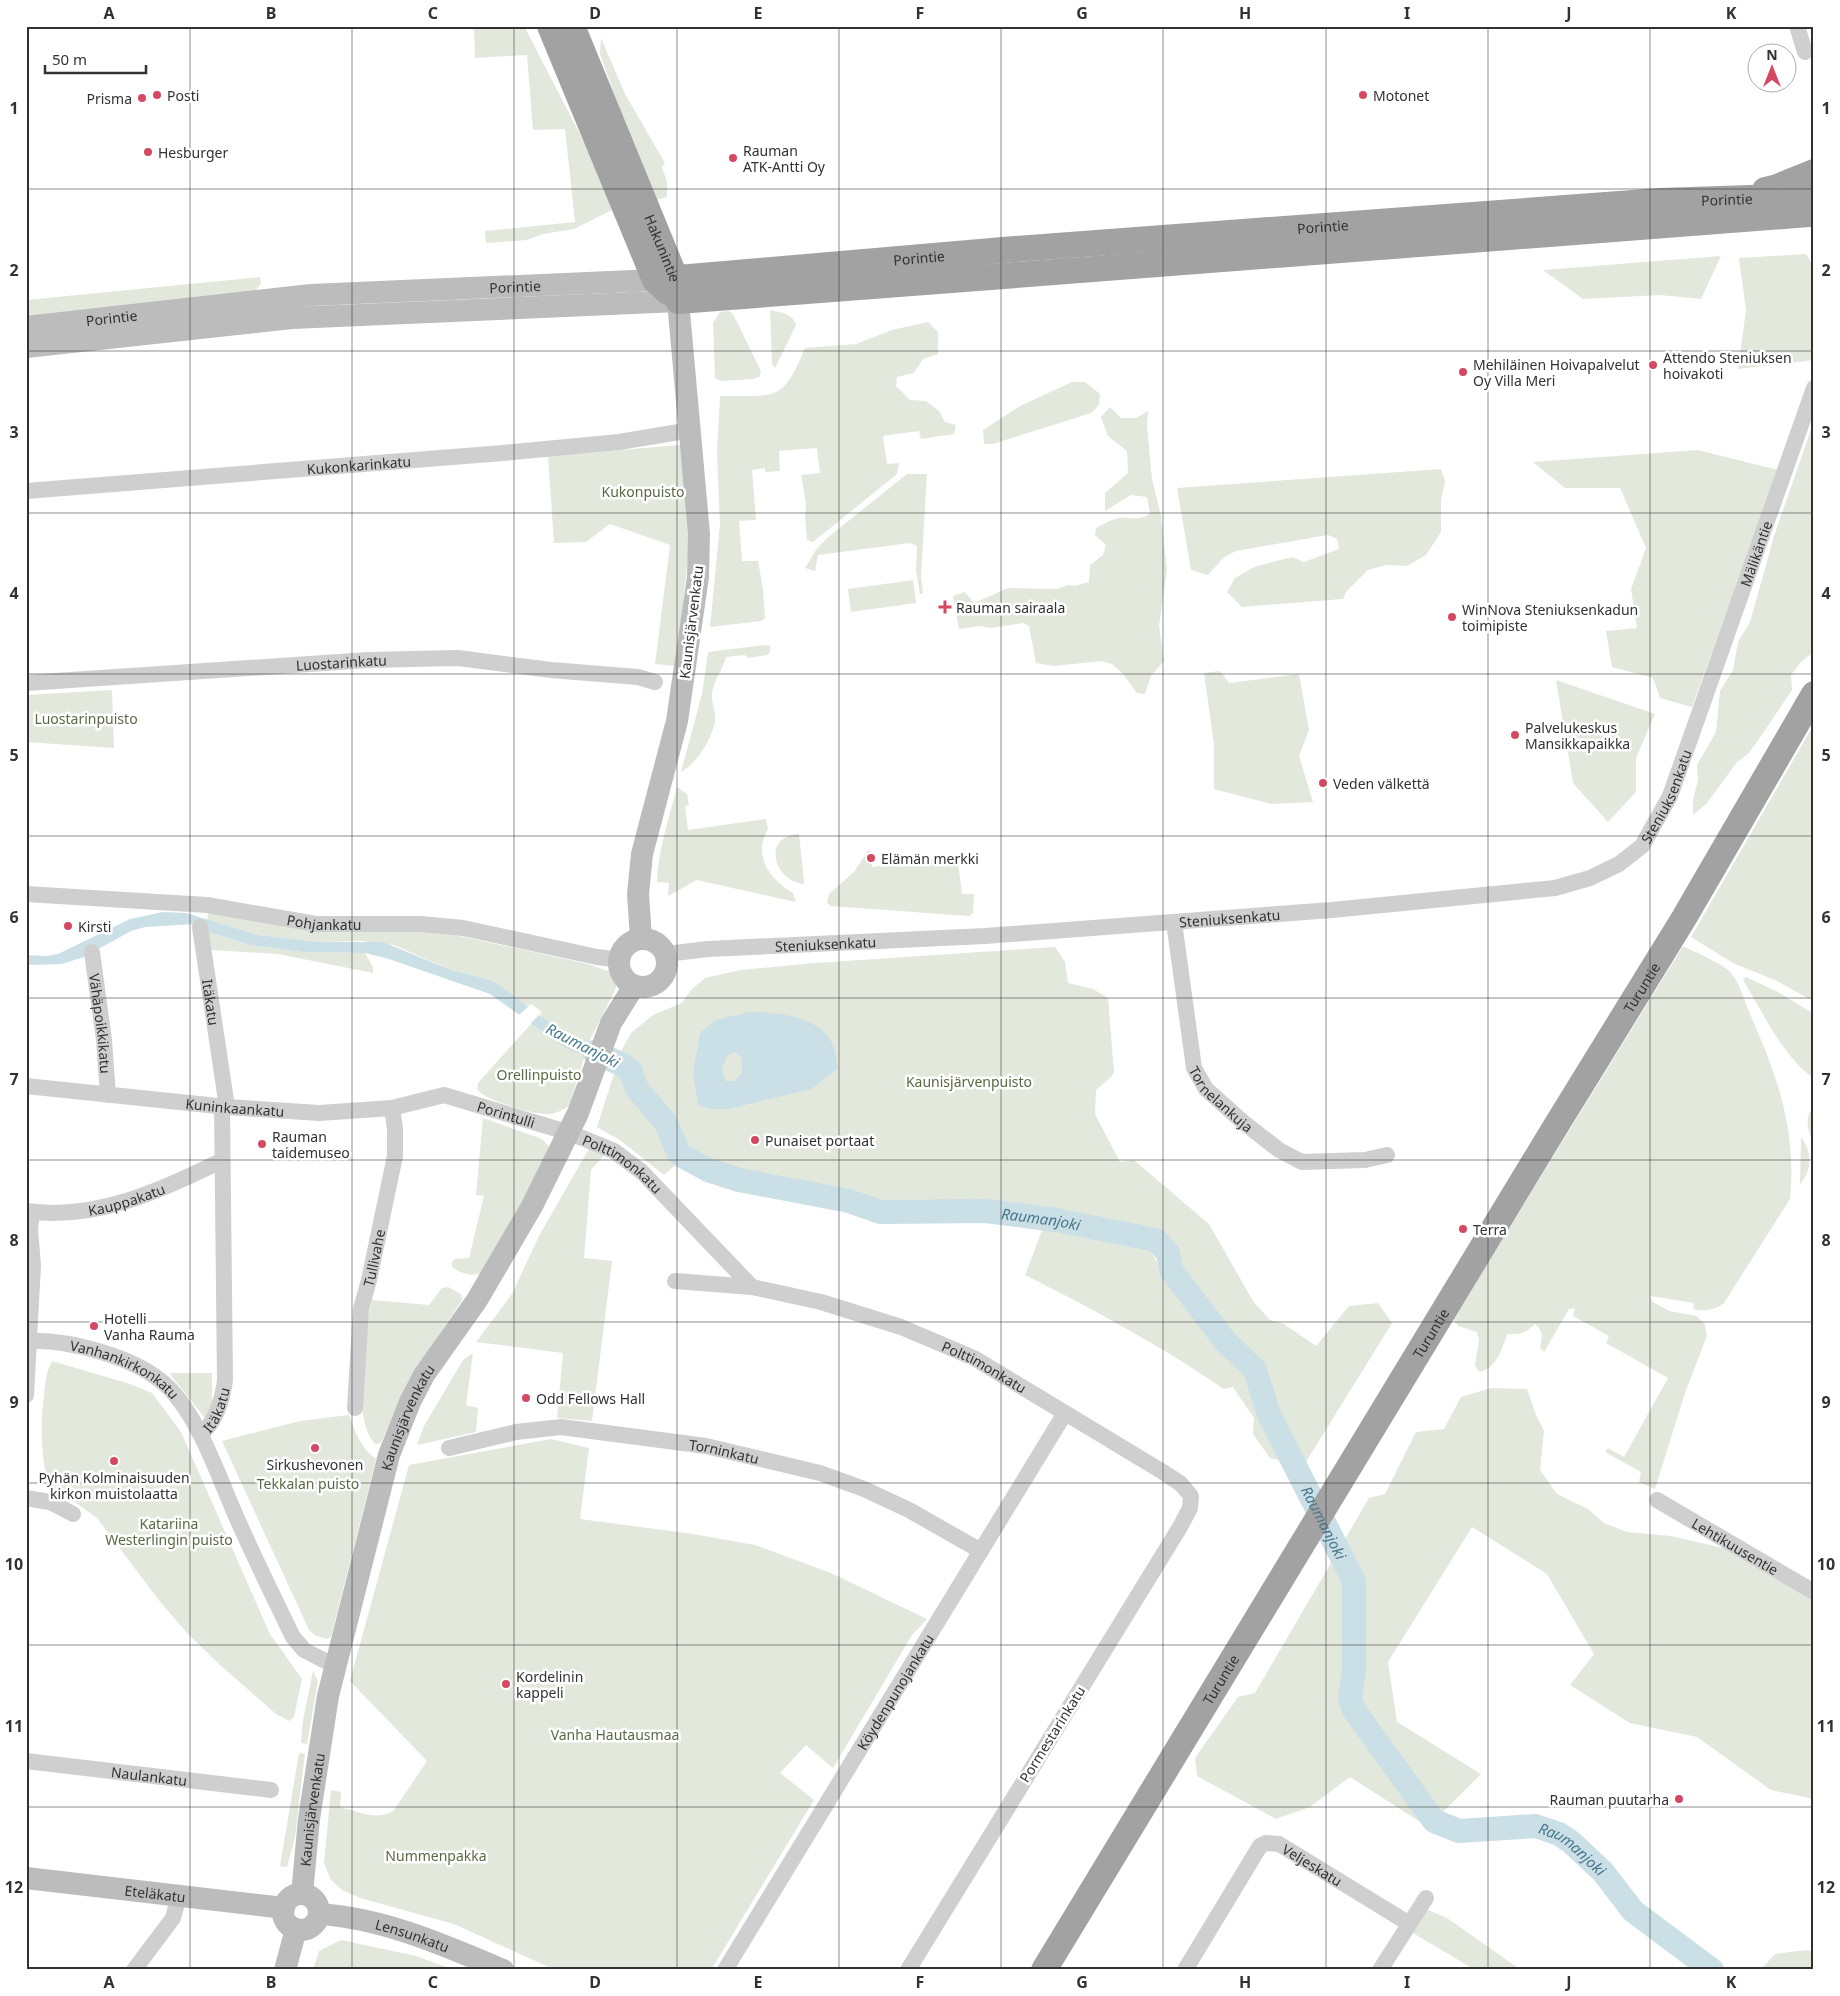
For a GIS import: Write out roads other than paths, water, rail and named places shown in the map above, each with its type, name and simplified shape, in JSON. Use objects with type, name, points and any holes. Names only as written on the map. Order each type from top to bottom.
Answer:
[{"type":"highway","name":"Hakunintie","points":[[550,26],[634,202],[669,286]]},
{"type":"highway","name":"Hakunintie","points":[[572,26],[634,202]]},
{"type":"highway","points":[[1720,198],[1777,187],[1814,172]]},
{"type":"highway","name":"Porintie","points":[[669,286],[765,270],[1650,201],[1814,196]]},
{"type":"highway","name":"Porintie","points":[[718,279],[769,295],[1814,213]]},
{"type":"highway","points":[[650,240],[671,250],[718,279]]},
{"type":"highway","name":"Turuntie","points":[[1044,1970],[1666,948],[1814,694]]},
{"type":"main road","name":"Porintie","points":[[26,327],[311,296],[669,286]]},
{"type":"main road","name":"Porintie","points":[[26,348],[299,318],[669,286]]},
{"type":"main road","name":"Kaunisjärvenkatu","points":[[641,938],[638,894],[642,854],[677,721],[698,577],[699,534],[691,430],[669,286]]},
{"type":"main road","points":[[641,938],[655,941],[666,954],[668,967],[661,980],[649,987],[634,986],[622,976],[619,960],[623,948],[632,941],[641,938]]},
{"type":"main road","name":"Kaunisjärvenkatu","points":[[302,1894],[302,1873],[318,1746],[335,1666],[389,1455],[410,1402],[436,1356],[482,1292],[532,1206],[570,1133],[611,1023],[634,986]]},
{"type":"main road","name":"Eteläkatu","points":[[26,1878],[284,1908]]},
{"type":"main road","points":[[302,1894],[314,1899],[319,1914],[314,1924],[309,1928],[296,1929],[284,1918],[284,1908],[290,1898],[302,1894]]},
{"type":"main road","name":"Lensunkatu","points":[[319,1914],[339,1915],[409,1933],[502,1970]]},
{"type":"main road","points":[[285,1970],[296,1929]]},
{"type":"street","points":[[1797,26],[1804,52]]},
{"type":"street","name":"Mälikäntie","points":[[1697,718],[1814,388]]},
{"type":"street","name":"Kukonkarinkatu","points":[[26,491],[503,453],[619,442],[691,430]]},
{"type":"street","name":"Luostarinkatu","points":[[26,683],[368,660],[458,658],[551,670],[638,677],[655,682]]},
{"type":"street","name":"Steniuksenkatu","points":[[666,954],[708,949],[985,936],[1174,922],[1555,888],[1590,878],[1619,864],[1642,846],[1670,796],[1697,718]]},
{"type":"street","name":"Pohjankatu","points":[[26,894],[207,905],[316,924],[448,926],[619,960]]},
{"type":"street","name":"Tornelankuja","points":[[1174,922],[1194,1068],[1206,1089],[1279,1150],[1302,1162],[1365,1160],[1387,1155]]},
{"type":"street","name":"Itäkatu","points":[[200,927],[224,1107],[221,1161],[225,1380],[224,1392],[209,1429],[200,1434],[293,1637],[304,1650],[335,1666]]},
{"type":"street","name":"Vähäpoikkikatu","points":[[92,952],[104,1040],[108,1095]]},
{"type":"street","name":"Kuninkaankatu","points":[[26,1086],[224,1107],[319,1114],[392,1108],[444,1095]]},
{"type":"street","name":"Porintulli","points":[[444,1095],[570,1133]]},
{"type":"street","name":"Tullivahe","points":[[355,1408],[361,1309],[369,1280],[395,1156],[395,1128],[392,1108]]},
{"type":"street","name":"Polttimonkatu","points":[[570,1133],[614,1151],[642,1172],[752,1287]]},
{"type":"street","name":"Kauppakatu","points":[[29,1211],[62,1214],[99,1210],[162,1188],[221,1161]]},
{"type":"street","points":[[26,1395],[34,1265],[29,1211]]},
{"type":"street","name":"Polttimonkatu","points":[[675,1281],[752,1287],[820,1302],[901,1328],[974,1358],[1163,1472],[1181,1484],[1191,1496]]},
{"type":"street","name":"Vanhankirkonkatu","points":[[28,1341],[94,1351],[145,1369],[170,1388],[200,1434]]},
{"type":"street","name":"Köydenpunojankatu","points":[[726,1970],[1065,1413]]},
{"type":"street","name":"Torninkatu","points":[[448,1448],[516,1432],[561,1427],[706,1446],[795,1466],[864,1489],[909,1510],[981,1551]]},
{"type":"street","name":"Pormestarinkatu","points":[[908,1970],[1180,1527],[1190,1508],[1191,1496]]},
{"type":"street","points":[[26,1498],[50,1502],[73,1514]]},
{"type":"street","name":"Lehtikuusentie","points":[[1656,1500],[1814,1592]]},
{"type":"street","name":"Naulankatu","points":[[26,1761],[271,1790]]},
{"type":"street","name":"Veljeskatu","points":[[1185,1970],[1260,1846],[1266,1843],[1278,1844],[1408,1923]]},
{"type":"street","points":[[134,1970],[173,1918],[179,1896]]},
{"type":"street","points":[[1380,1970],[1408,1923],[1426,1898]]},
{"type":"water","points":[[163,912],[186,913],[258,935],[318,942],[383,942],[451,970],[487,979],[498,984],[563,1033],[616,1056],[623,1065],[607,1064],[567,1049],[490,994],[389,959],[365,953],[302,952],[250,945],[208,932],[195,924],[145,927],[131,931],[84,957],[62,964],[26,965],[26,955],[47,956],[58,954],[130,919]]},
{"type":"water","points":[[749,1012],[780,1014],[802,1019],[820,1028],[830,1039],[838,1069],[811,1089],[728,1109],[711,1109],[698,1105],[693,1074],[700,1033],[716,1020]],"holes":[[[735,1052],[742,1058],[742,1072],[735,1081],[726,1081],[722,1069],[727,1056]]]},
{"type":"waterway","name":"Raumanjoki","points":[[594,1052],[630,1070],[637,1089],[666,1123],[679,1154],[708,1170],[739,1180],[849,1201],[880,1212],[986,1211],[1056,1220],[1156,1240],[1168,1253],[1171,1270],[1225,1341],[1255,1370],[1269,1415],[1354,1581],[1354,1669],[1350,1699],[1354,1710],[1434,1821],[1459,1831],[1536,1826],[1559,1834],[1571,1842],[1603,1872],[1633,1911],[1712,1970]]},
{"type":"place","name":"Posti","points":[[157,95]]},
{"type":"place","name":"Motonet","points":[[1363,95]]},
{"type":"place","name":"Prisma","points":[[142,98]]},
{"type":"place","name":"Hesburger","points":[[148,152]]},
{"type":"place","name":"Rauman ATK-Antti Oy","points":[[733,158]]},
{"type":"place","name":"Attendo Steniuksen hoivakoti","points":[[1653,365]]},
{"type":"place","name":"Mehiläinen Hoivapalvelut Oy Villa Meri","points":[[1463,372]]},
{"type":"place","name":"Rauman sairaala","points":[[945,607]]},
{"type":"place","name":"WinNova Steniuksenkadun toimipiste","points":[[1452,617]]},
{"type":"place","name":"Palvelukeskus Mansikkapaikka","points":[[1515,735]]},
{"type":"place","name":"Veden välkettä","points":[[1323,783]]},
{"type":"place","name":"Elämän merkki","points":[[871,858]]},
{"type":"place","name":"Kirsti","points":[[68,926]]},
{"type":"place","name":"Punaiset portaat","points":[[755,1140]]},
{"type":"place","name":"Rauman taidemuseo","points":[[262,1144]]},
{"type":"place","name":"Terra","points":[[1463,1229]]},
{"type":"place","name":"Hotelli Vanha Rauma","points":[[94,1326]]},
{"type":"place","name":"Odd Fellows Hall","points":[[526,1398]]},
{"type":"place","name":"Sirkushevonen","points":[[315,1448]]},
{"type":"place","name":"Pyhän Kolminaisuuden kirkon muistolaatta","points":[[114,1461]]},
{"type":"place","name":"Kordelinin kappeli","points":[[506,1684]]},
{"type":"place","name":"Rauman puutarha","points":[[1679,1799]]},
{"type":"park label","name":"Kukonpuisto","points":[[643,491]]},
{"type":"park label","name":"Luostarinpuisto","points":[[86,718]]},
{"type":"park label","name":"Orellinpuisto","points":[[539,1074]]},
{"type":"park label","name":"Kaunisjärvenpuisto","points":[[969,1081]]},
{"type":"park label","name":"Tekkalan puisto","points":[[308,1483]]},
{"type":"park label","name":"Katariina Westerlingin puisto","points":[[169,1532]]},
{"type":"park label","name":"Vanha Hautausmaa","points":[[615,1734]]},
{"type":"park label","name":"Nummenpakka","points":[[436,1855]]}]
